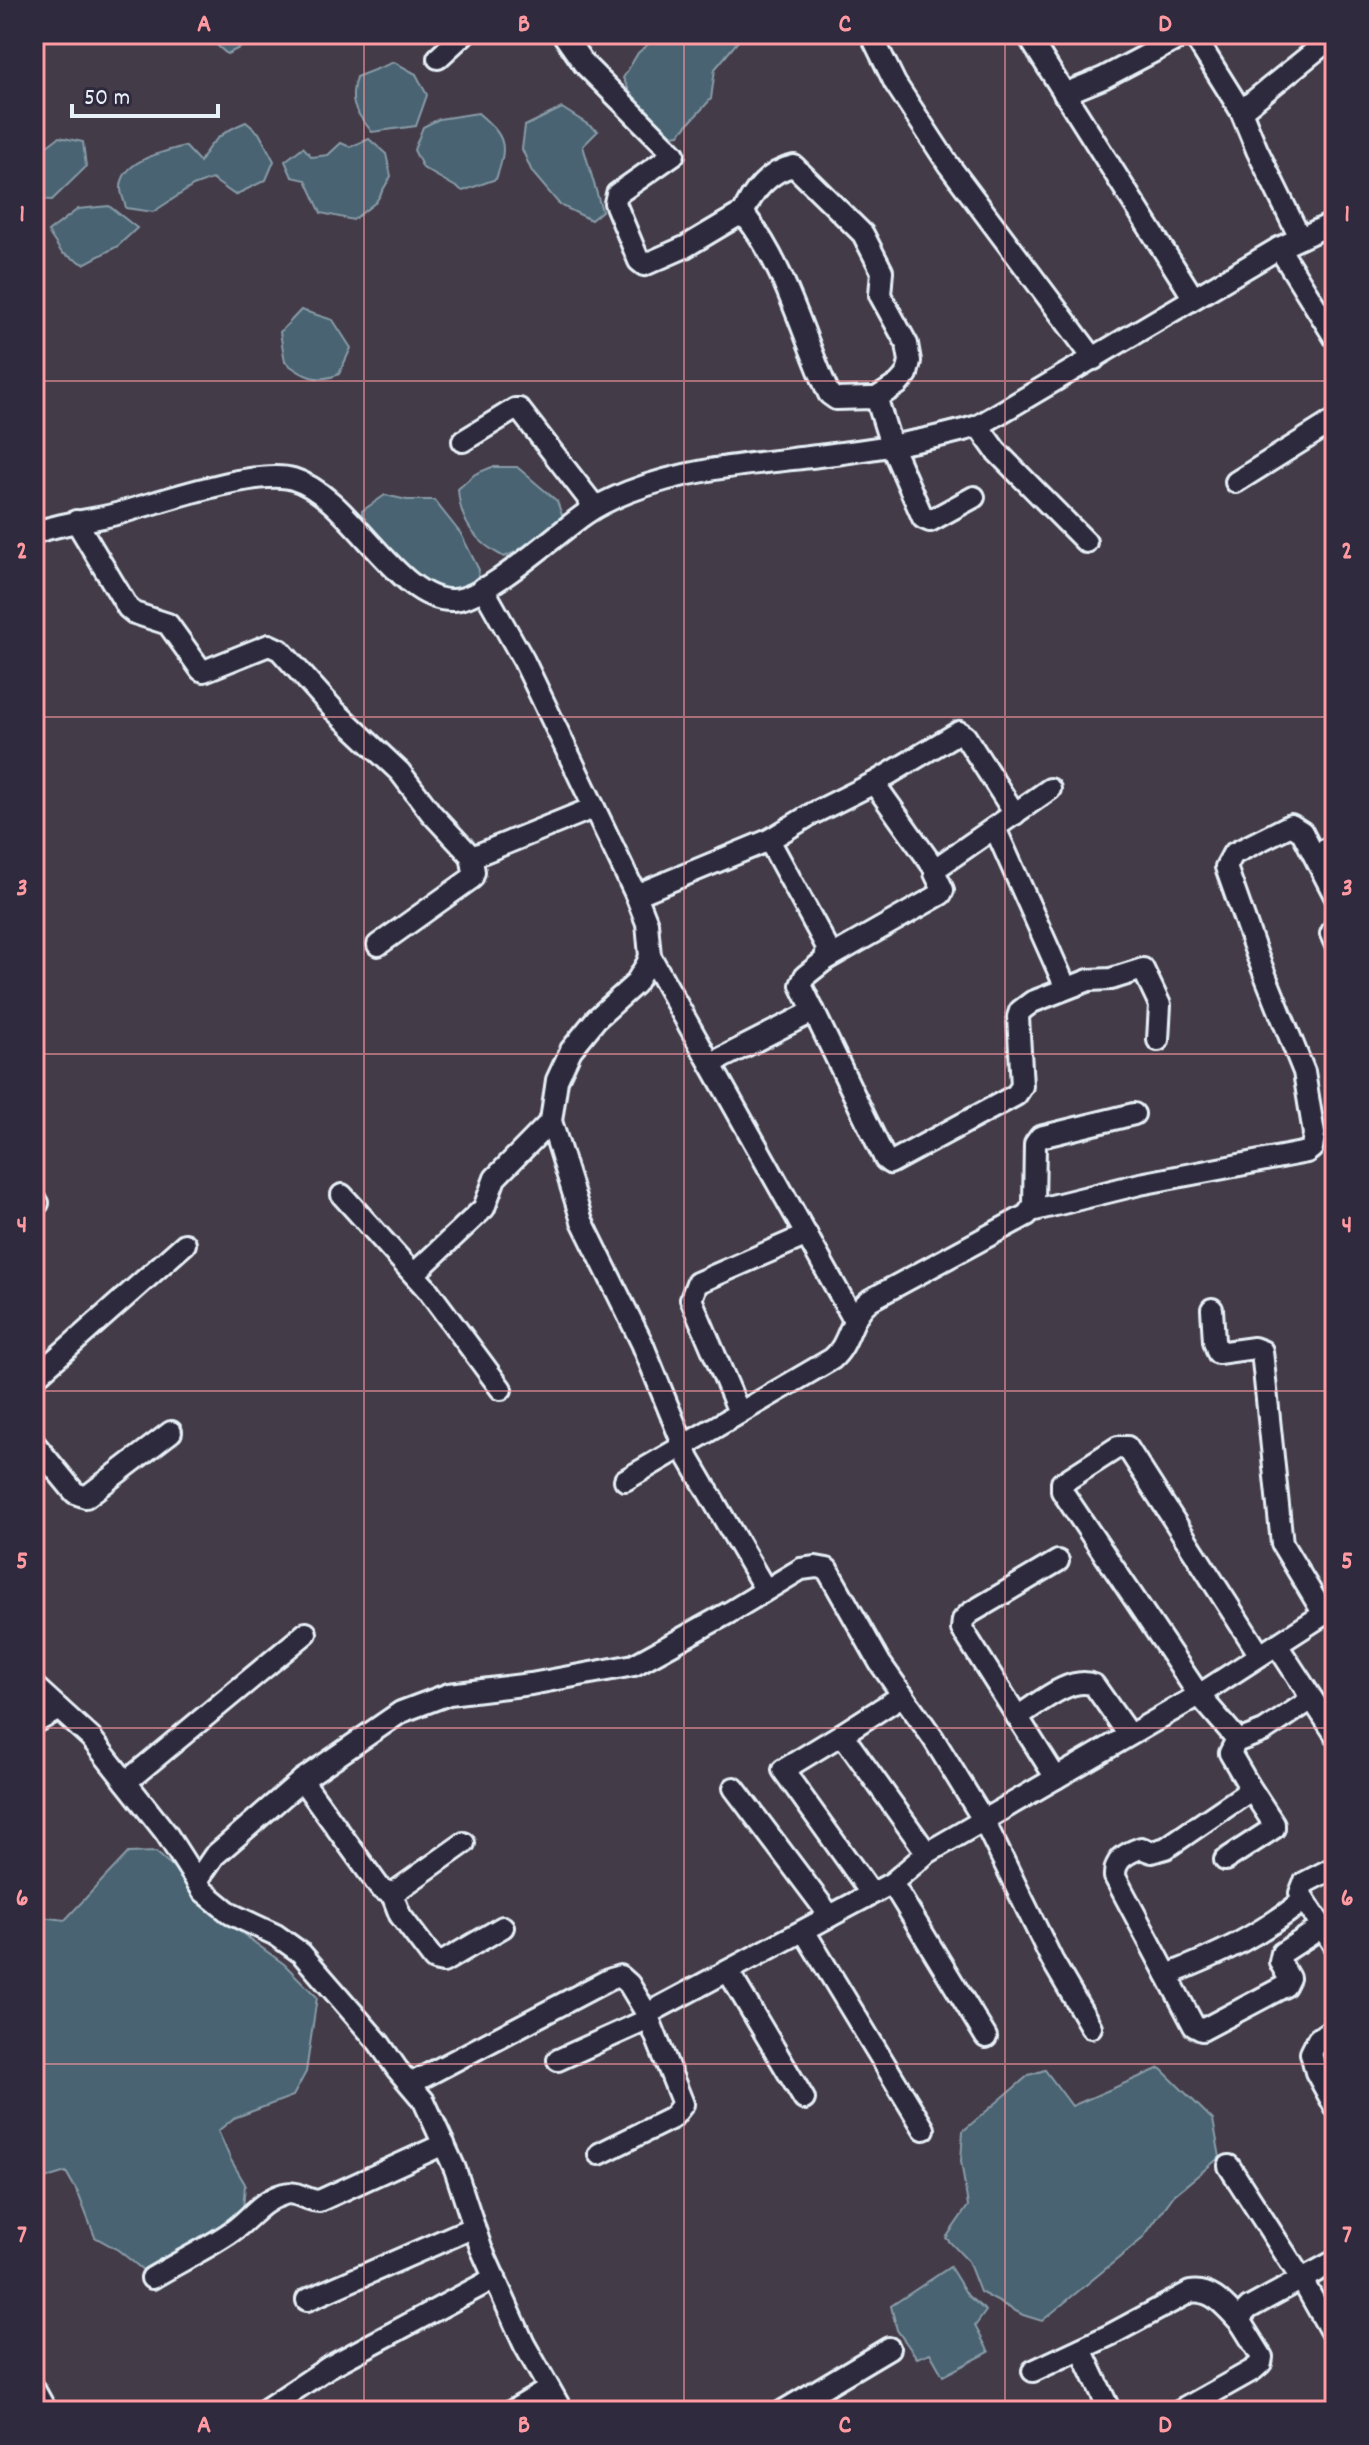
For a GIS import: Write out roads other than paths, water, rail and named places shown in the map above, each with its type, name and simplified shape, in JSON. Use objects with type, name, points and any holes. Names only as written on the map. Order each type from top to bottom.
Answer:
[{"type":"street","points":[[438,58],[464,34]]},
{"type":"street","points":[[563,34],[584,64],[674,154],[617,194],[615,203],[639,261],[644,265],[685,247],[743,215],[757,187],[794,166],[863,234],[882,271],[880,295],[907,344],[910,361],[904,379],[875,399],[836,399],[829,394],[776,268],[759,233],[743,215]]},
{"type":"street","points":[[871,34],[895,83],[948,164],[1094,359]]},
{"type":"street","points":[[1027,34],[1193,297]]},
{"type":"street","points":[[1064,94],[1190,34],[1241,111],[1300,238]]},
{"type":"street","points":[[1241,111],[1335,35]]},
{"type":"street","points":[[34,533],[239,480],[286,477],[308,485],[335,503],[396,572],[417,587],[458,600],[483,588],[595,507],[649,483],[750,462],[891,445],[978,426],[1193,297],[1279,248],[1335,222]]},
{"type":"street","points":[[1279,248],[1335,338]]},
{"type":"street","points":[[875,399],[891,445],[926,521],[974,497]]},
{"type":"street","points":[[463,441],[519,409],[595,507]]},
{"type":"street","points":[[1236,482],[1335,420]]},
{"type":"street","points":[[978,426],[996,451],[1086,542]]},
{"type":"street","points":[[76,521],[128,608],[134,613],[168,624],[201,670],[269,645],[280,650],[334,710],[400,772],[431,813],[473,858],[472,878],[378,945]]},
{"type":"street","points":[[483,588],[524,661],[636,895],[647,923],[650,956],[853,1318]]},
{"type":"street","points":[[636,895],[769,840],[956,734],[963,733],[1015,814]]},
{"type":"street","points":[[874,783],[935,869],[943,890],[941,894],[825,960],[801,980],[801,985],[885,1159],[890,1163],[1016,1095],[1022,1086],[1018,1017],[1020,1011],[1032,1002],[1089,980],[1114,978],[1144,969],[1160,1005],[1158,1040]]},
{"type":"street","points":[[935,869],[1050,789]]},
{"type":"street","points":[[473,858],[593,808]]},
{"type":"street","points":[[625,1480],[837,1355],[853,1318],[870,1300],[1031,1211],[1140,1184],[1307,1152],[1312,1148],[1314,1134],[1304,1072],[1226,867],[1233,854],[1291,825],[1302,832],[1335,896]]},
{"type":"street","points":[[995,828],[1066,988]]},
{"type":"street","points":[[769,840],[827,947],[825,960]]},
{"type":"street","points":[[1315,856],[1335,844]]},
{"type":"street","points":[[1335,926],[1331,934],[1335,943]]},
{"type":"street","points":[[650,956],[635,984],[596,1019],[571,1050],[557,1080],[551,1121],[582,1221],[642,1343],[689,1459],[765,1589]]},
{"type":"street","points":[[712,1063],[814,1011]]},
{"type":"street","points":[[1031,1211],[1034,1205],[1035,1144],[1040,1137],[1134,1114]]},
{"type":"street","points":[[414,1274],[484,1208],[495,1178],[551,1121]]},
{"type":"street","points":[[342,1195],[414,1274],[501,1389]]},
{"type":"street","points":[[739,1412],[691,1299],[693,1290],[697,1283],[807,1235]]},
{"type":"street","points":[[34,1378],[185,1244]]},
{"type":"street","points":[[558,2060],[648,2017],[892,1883],[927,1853],[1199,1695],[1330,1610],[1282,1544],[1262,1351],[1254,1348],[1218,1353],[1212,1309]]},
{"type":"street","points":[[34,1443],[75,1493],[86,1497],[171,1432]]},
{"type":"street","points":[[1238,1741],[1199,1695],[1062,1491],[1066,1478],[1118,1447],[1127,1447],[1268,1650],[1312,1699],[1335,1734]]},
{"type":"street","points":[[1056,1778],[962,1629],[963,1620],[1058,1561]]},
{"type":"street","points":[[197,1881],[214,1856],[302,1780],[401,1712],[449,1694],[531,1684],[634,1665],[801,1569],[816,1567],[827,1569],[880,1663],[933,1738],[984,1821],[1052,1960],[1091,2027]]},
{"type":"street","points":[[126,1782],[306,1633]]},
{"type":"street","points":[[1017,1717],[1072,1684],[1084,1681],[1094,1685],[1129,1735]]},
{"type":"street","points":[[34,1686],[91,1738],[166,1833],[203,1891],[231,1914],[276,1935],[301,1953],[379,2043],[424,2101],[524,2344],[562,2411]]},
{"type":"street","points":[[871,1893],[783,1770],[903,1695]]},
{"type":"street","points":[[1225,1860],[1274,1828],[1230,1753],[1238,1741],[1264,1731],[1312,1699]]},
{"type":"street","points":[[34,1723],[59,1709]]},
{"type":"street","points":[[842,1734],[927,1853]]},
{"type":"street","points":[[302,1780],[380,1888],[392,1894],[400,1915],[434,1960],[443,1962],[503,1927]]},
{"type":"street","points":[[1248,1784],[1245,1794],[1166,1848],[1152,1852],[1141,1848],[1128,1852],[1117,1862],[1115,1877],[1194,2026],[1202,2030],[1285,1986],[1289,1978],[1280,1962],[1282,1953],[1322,1927]]},
{"type":"street","points":[[734,1788],[830,1916]]},
{"type":"street","points":[[392,1894],[464,1843]]},
{"type":"street","points":[[1335,1867],[1304,1883],[1300,1893],[1335,1947]]},
{"type":"street","points":[[892,1883],[986,2037]]},
{"type":"street","points":[[1167,1975],[1250,1939],[1304,1900]]},
{"type":"street","points":[[804,1931],[924,2129]]},
{"type":"street","points":[[728,1971],[804,2099]]},
{"type":"street","points":[[410,2084],[620,1976],[625,1979],[648,2017],[683,2104],[672,2118],[599,2154]]},
{"type":"street","points":[[1335,2027],[1318,2039],[1311,2053],[1311,2062],[1335,2107]]},
{"type":"street","points":[[152,2278],[230,2233],[259,2206],[277,2197],[294,2193],[311,2201],[319,2201],[444,2144]]},
{"type":"street","points":[[1229,2166],[1302,2280],[1335,2339]]},
{"type":"street","points":[[307,2300],[474,2227]]},
{"type":"street","points":[[1241,2323],[1241,2316],[1249,2308],[1335,2261]]},
{"type":"street","points":[[263,2411],[329,2367],[495,2278]]},
{"type":"street","points":[[1033,2371],[1199,2290],[1217,2299],[1241,2323],[1262,2357],[1261,2363],[1253,2370],[1180,2411]]},
{"type":"street","points":[[783,2411],[889,2348]]},
{"type":"street","points":[[1081,2349],[1110,2411]]},
{"type":"street","points":[[34,2389],[46,2411]]},
{"type":"street","points":[[512,2411],[549,2389]]},
{"type":"water","points":[[204,34],[260,34],[260,38],[227,54]]},
{"type":"water","points":[[660,34],[744,34],[715,69],[711,99],[679,134],[660,137],[638,109],[623,78],[638,53]]},
{"type":"water","points":[[394,62],[416,74],[427,95],[416,126],[372,132],[353,101],[356,77]]},
{"type":"water","points":[[562,108],[598,131],[583,146],[602,211],[591,220],[560,205],[532,172],[522,149],[525,126]]},
{"type":"water","points":[[478,113],[499,135],[502,157],[496,179],[463,191],[423,168],[414,150],[423,127],[439,119]]},
{"type":"water","points":[[246,122],[259,133],[274,161],[266,180],[235,195],[212,179],[193,186],[153,212],[126,208],[121,191],[123,179],[135,164],[185,146],[200,162],[218,138]]},
{"type":"water","points":[[59,137],[83,142],[86,167],[52,200],[34,199],[34,156]]},
{"type":"water","points":[[369,139],[386,154],[391,176],[376,202],[353,220],[321,213],[306,180],[292,177],[285,161],[303,147],[312,157],[328,155],[341,143],[350,147]]},
{"type":"water","points":[[109,206],[137,228],[118,246],[84,264],[62,253],[48,232],[78,209]]},
{"type":"water","points":[[301,310],[333,320],[351,348],[339,374],[324,378],[310,377],[285,362],[280,332]]},
{"type":"water","points":[[492,467],[517,467],[557,501],[563,518],[539,542],[504,557],[477,538],[466,521],[459,501],[458,489],[475,474]]},
{"type":"water","points":[[385,495],[407,500],[434,500],[461,534],[479,570],[475,589],[448,598],[398,567],[365,536],[362,511]]},
{"type":"water","points":[[156,1852],[195,1886],[217,1915],[284,1964],[317,1997],[306,2072],[293,2096],[234,2118],[218,2131],[245,2184],[243,2210],[232,2227],[148,2274],[118,2250],[95,2237],[78,2193],[66,2172],[34,2182],[34,1916],[65,1920],[128,1853]]},
{"type":"water","points":[[1160,2068],[1213,2120],[1220,2157],[1174,2195],[1142,2239],[1042,2321],[1023,2315],[980,2292],[968,2261],[946,2238],[968,2206],[961,2161],[963,2131],[1029,2075],[1045,2070],[1072,2106]]},
{"type":"water","points":[[950,2267],[968,2296],[986,2311],[975,2326],[989,2352],[943,2376],[930,2353],[917,2358],[897,2330],[891,2306]]}]
